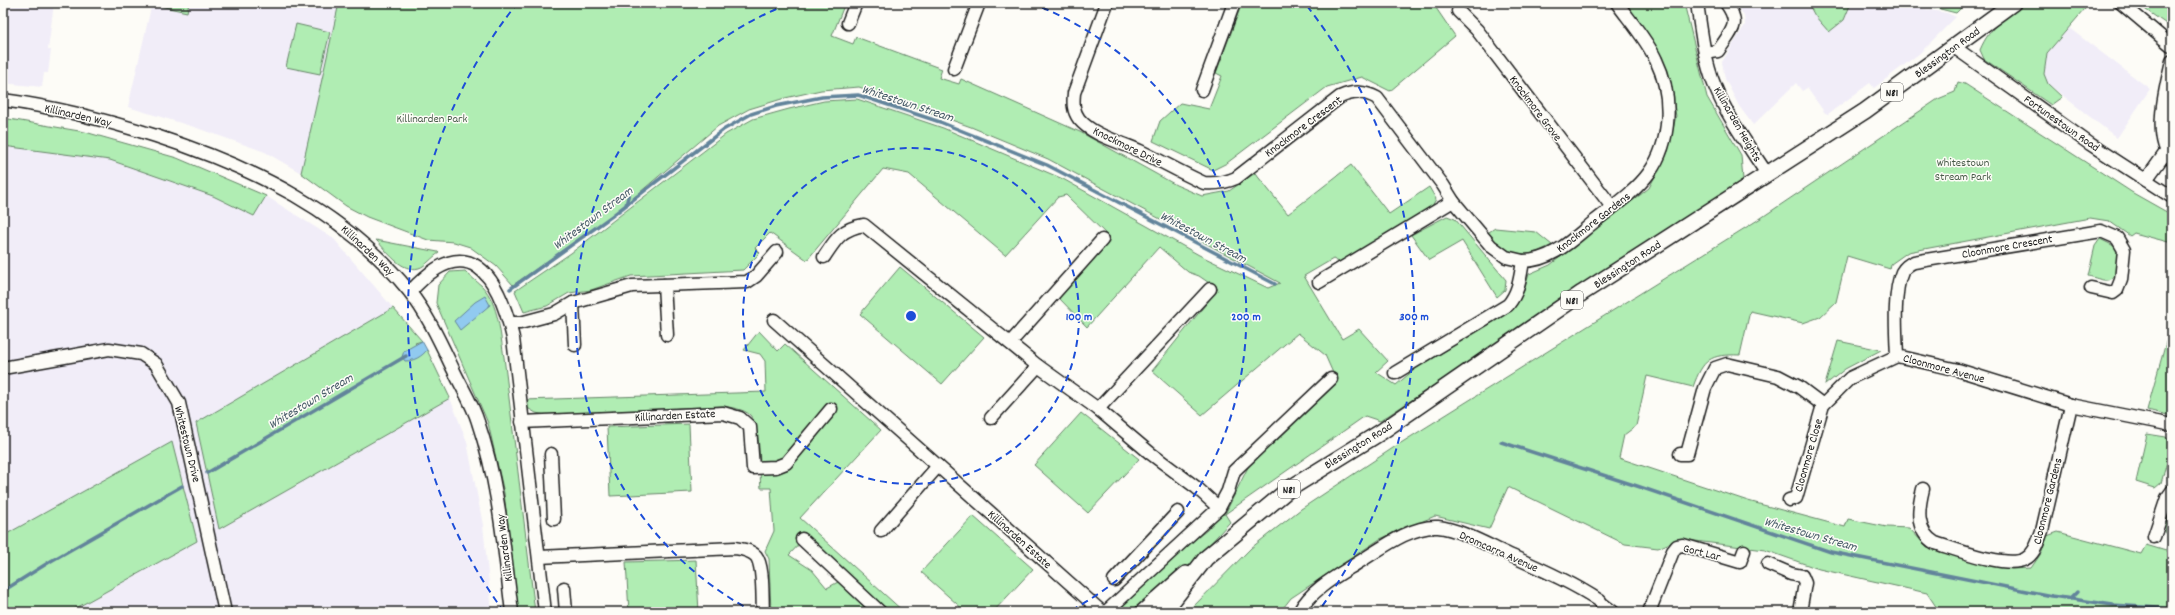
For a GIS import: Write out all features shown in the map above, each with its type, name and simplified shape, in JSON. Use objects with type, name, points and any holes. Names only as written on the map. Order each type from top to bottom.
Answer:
[{"type":"main road","name":"Blessington Road","points":[[1143,612],[1180,578],[1289,489],[1381,432],[1582,293],[1865,111],[2013,3]]},
{"type":"main road","name":"Blessington Road","points":[[1164,612],[1206,558]]},
{"type":"street","points":[[848,23],[856,3]]},
{"type":"street","points":[[954,69],[979,3]]},
{"type":"street","name":"Knockmore Drive","points":[[1107,3],[1074,93],[1073,105],[1076,114],[1080,120],[1094,131],[1140,151],[1182,172]]},
{"type":"street","points":[[1202,90],[1234,3]]},
{"type":"street","name":"Knockmore Gardens","points":[[1523,261],[1538,260],[1556,252],[1636,188],[1650,172],[1658,157],[1663,142],[1668,113],[1668,95],[1663,76],[1656,59],[1617,3]]},
{"type":"street","name":"Killinarden Heights","points":[[1697,3],[1705,52],[1714,83],[1726,110],[1768,174]]},
{"type":"street","points":[[1705,52],[1718,51],[1735,26],[1734,14],[1726,3]]},
{"type":"street","points":[[2121,3],[2172,46]]},
{"type":"street","name":"Knockmore Grove","points":[[1458,11],[1476,30],[1612,207]]},
{"type":"street","name":"Fortunestown Road","points":[[1954,47],[2090,144],[2172,197]]},
{"type":"street","points":[[2146,180],[2169,155],[2162,109],[2172,60]]},
{"type":"street","name":"Knockmore Crescent","points":[[1182,172],[1204,183],[1215,184],[1227,182],[1236,178],[1340,97],[1350,93],[1368,93],[1377,98],[1437,176],[1453,201],[1494,249],[1506,257],[1523,261]]},
{"type":"street","name":"Killinarden Way","points":[[3,100],[72,112],[137,130],[204,152],[273,182],[356,236],[384,263],[410,292],[429,319],[478,420],[498,496],[512,612]]},
{"type":"street","points":[[1319,282],[1453,201]]},
{"type":"street","points":[[824,257],[838,237],[849,228],[864,225],[1038,366],[1098,409],[1197,488],[1219,508]]},
{"type":"street","name":"Cloonmore Crescent","points":[[1897,356],[1898,286],[1903,271],[1907,265],[1914,262],[2101,231],[2117,238],[2124,250],[2121,280],[2117,290],[2113,293],[2091,288]]},
{"type":"street","points":[[1010,343],[1102,240]]},
{"type":"street","points":[[510,323],[520,323],[554,314],[573,303],[632,286],[747,282],[756,276],[777,252]]},
{"type":"street","points":[[410,292],[434,269],[444,264],[465,260],[475,264],[485,272],[503,306],[510,323],[513,338],[545,612]]},
{"type":"street","points":[[1395,373],[1508,305],[1515,296],[1519,287],[1523,261]]},
{"type":"street","points":[[664,285],[667,335]]},
{"type":"street","points":[[1098,409],[1210,289]]},
{"type":"street","points":[[573,303],[575,344]]},
{"type":"street","name":"Killinarden Estate","points":[[774,320],[1102,612]]},
{"type":"street","name":"Whitestown Drive","points":[[3,368],[109,349],[141,354],[156,364],[179,403],[225,612]]},
{"type":"street","name":"Cloonmore Avenue","points":[[1823,405],[1850,378],[1897,356],[1958,370],[2071,405],[2172,425]]},
{"type":"street","points":[[1680,454],[1687,454],[1705,388],[1709,376],[1715,368],[1727,364],[1778,376],[1799,388],[1823,405]]},
{"type":"street","points":[[991,418],[1038,366]]},
{"type":"street","points":[[1106,612],[1219,508],[1228,491],[1234,471],[1332,379]]},
{"type":"street","name":"Cloonmore Close","points":[[1789,500],[1796,498],[1823,405]]},
{"type":"street","name":"Cloonmore Gardens","points":[[1923,489],[1919,520],[1926,538],[1935,543],[2002,561],[2016,563],[2026,559],[2035,549],[2042,530],[2071,405]]},
{"type":"street","name":"Killinarden Estate","points":[[522,422],[723,413],[740,418],[750,427],[753,468],[776,467],[786,463],[831,409]]},
{"type":"street","points":[[551,454],[554,518]]},
{"type":"street","points":[[881,531],[938,466]]},
{"type":"street","points":[[2154,537],[2167,498],[2172,491]]},
{"type":"street","points":[[531,499],[553,498]]},
{"type":"street","points":[[1114,580],[1146,548],[1178,512]]},
{"type":"street","name":"Dromcarra Avenue","points":[[1299,612],[1305,601],[1330,580],[1397,538],[1419,530],[1438,527],[1469,536],[1576,586],[1613,612]]},
{"type":"street","points":[[802,539],[880,612]]},
{"type":"street","name":"Gort Lar","points":[[1649,612],[1673,551],[1677,546],[1682,545],[1740,562],[1744,551]]},
{"type":"street","points":[[539,557],[735,548],[748,550],[755,555],[760,563],[764,612]]},
{"type":"street","points":[[1146,548],[1159,562]]},
{"type":"street","points":[[1768,564],[1791,574],[1802,576],[1805,583],[1800,612]]},
{"type":"street","points":[[564,588],[566,612]]},
{"type":"shaded area","points":[[3,3],[54,3],[48,50],[51,50],[48,73],[44,73],[42,87],[3,83]]},
{"type":"shaded area","points":[[152,3],[341,3],[301,173],[265,152],[194,127],[128,107]]},
{"type":"shaded area","points":[[1734,3],[1808,3],[1815,16],[1844,20],[1851,3],[1916,3],[1914,7],[1947,13],[1956,17],[1920,53],[1874,88],[1870,83],[1828,114],[1825,113],[1807,88],[1802,91],[1796,83],[1753,125],[1739,106],[1725,79],[1722,62],[1745,25],[1744,15]]},
{"type":"shaded area","points":[[2069,28],[2150,89],[2117,138],[2048,84],[2044,74],[2047,53]]},
{"type":"shaded area","points":[[3,146],[110,160],[213,196],[254,216],[266,196],[334,239],[393,308],[196,423],[219,529],[450,398],[467,442],[483,525],[492,612],[69,612],[197,541],[3,536]]},
{"type":"green space","points":[[155,3],[189,3],[187,12],[155,5]]},
{"type":"green space","name":"Killinarden Park","points":[[339,3],[845,3],[832,36],[853,44],[856,37],[942,69],[939,78],[959,84],[961,79],[1080,132],[1176,185],[1202,196],[1229,191],[1255,173],[1288,214],[1351,165],[1389,214],[1429,187],[1436,199],[1431,208],[1341,263],[1333,259],[1304,276],[1342,339],[1359,329],[1388,361],[1376,372],[1396,385],[1415,369],[1513,310],[1524,291],[1529,274],[1550,265],[1649,188],[1668,151],[1676,116],[1668,73],[1642,28],[1624,3],[1684,3],[1707,97],[1741,155],[1743,180],[1380,421],[1365,416],[1225,514],[1250,463],[1337,382],[1325,355],[1298,333],[1202,415],[1152,371],[1218,289],[1199,276],[1188,272],[1159,247],[1087,327],[1059,298],[1110,238],[1066,195],[1058,197],[1005,255],[909,174],[883,169],[807,260],[770,233],[755,248],[760,253],[743,270],[631,276],[591,290],[569,293],[547,306],[524,312],[515,291],[571,253],[726,134],[753,119],[789,109],[824,101],[857,99],[943,128],[1063,179],[1199,255],[1268,288],[1280,283],[1048,159],[971,127],[859,87],[821,90],[785,98],[749,109],[718,126],[612,216],[513,285],[496,266],[470,247],[454,242],[428,240],[367,217],[346,206],[301,173]]},
{"type":"green space","points":[[1242,3],[1443,3],[1436,8],[1455,36],[1390,91],[1362,77],[1327,87],[1227,163],[1213,170],[1153,141],[1160,121],[1180,103],[1209,109],[1222,76],[1216,73]]},
{"type":"green space","points":[[1808,3],[1851,3],[1844,20],[1829,32],[1815,16]]},
{"type":"green space","points":[[1917,3],[1966,3],[1956,13]]},
{"type":"green space","points":[[2025,3],[2090,3],[2047,53],[2044,74],[2048,84],[2062,97],[2051,105],[1984,59],[1980,50],[1988,34],[1993,28]]},
{"type":"green space","points":[[2136,3],[2172,3],[2172,28]]},
{"type":"green space","points":[[296,24],[330,32],[320,74],[286,67]]},
{"type":"green space","name":"Whitestown Stream Park","points":[[1958,82],[1965,84],[2133,193],[2172,215],[2172,243],[2134,233],[2130,236],[2109,221],[2090,218],[1908,252],[1891,264],[1890,269],[1847,256],[1836,302],[1820,317],[1803,323],[1750,311],[1740,355],[1721,356],[1709,360],[1700,370],[1693,387],[1647,376],[1636,426],[1624,435],[1619,458],[1748,501],[1845,527],[1848,519],[1887,527],[1909,528],[1927,547],[2012,569],[2031,568],[2042,552],[2047,536],[2058,532],[2141,554],[2146,545],[2166,551],[2170,535],[2166,533],[2165,526],[2172,506],[2172,612],[1966,612],[1937,608],[1927,593],[1819,569],[1765,550],[1680,539],[1658,548],[1625,544],[1508,487],[1489,529],[1435,516],[1380,539],[1291,598],[1280,612],[1188,612],[1251,548],[1301,509],[1396,446],[1761,218],[1938,99],[1955,92]]},
{"type":"green space","points":[[3,118],[85,132],[177,158],[266,196],[254,216],[213,196],[110,160],[3,146]]},
{"type":"green space","points":[[1447,216],[1455,219],[1506,280],[1505,290],[1497,297],[1462,241],[1429,260],[1411,235]]},
{"type":"green space","points":[[1495,228],[1536,232],[1552,245],[1524,255],[1509,252],[1486,234]]},
{"type":"green space","points":[[2100,239],[2116,247],[2119,261],[2117,271],[2112,279],[2105,280],[2088,276],[2095,246]]},
{"type":"green space","points":[[376,240],[439,253],[422,267],[412,269],[395,260]]},
{"type":"green space","points":[[900,267],[984,337],[942,384],[860,314]]},
{"type":"green space","points":[[465,271],[488,293],[495,310],[500,329],[535,612],[518,612],[504,493],[488,423],[436,303],[438,285],[450,272]]},
{"type":"green space","points":[[393,308],[422,341],[415,343],[425,351],[427,350],[450,398],[219,529],[196,423]]},
{"type":"green space","points":[[2172,321],[2172,416],[2147,410]]},
{"type":"green space","points":[[759,331],[778,351],[785,344],[881,430],[800,518],[904,612],[886,612],[804,539],[789,555],[812,570],[827,588],[838,582],[870,612],[771,612],[769,559],[765,551],[774,531],[771,488],[761,488],[759,450],[756,430],[754,421],[745,411],[724,406],[546,415],[536,413],[524,406],[524,400],[766,392],[765,361],[760,354],[744,350]]},
{"type":"green space","points":[[1838,341],[1881,350],[1845,369],[1825,385]]},
{"type":"green space","points":[[1081,413],[1139,459],[1088,513],[1034,465]]},
{"type":"green space","points":[[689,424],[692,492],[610,496],[607,427]]},
{"type":"green space","points":[[2147,434],[2166,437],[2172,445],[2161,483],[2155,488],[2136,482]]},
{"type":"green space","points":[[172,442],[197,541],[69,612],[3,612],[3,536]]},
{"type":"green space","points":[[1225,514],[1230,522],[1150,612],[1116,612],[1179,552],[1207,530],[1220,515]]},
{"type":"green space","points":[[973,516],[1033,569],[993,612],[966,612],[921,572]]},
{"type":"green space","points":[[696,560],[699,612],[629,612],[626,562]]},
{"type":"water","points":[[485,296],[490,305],[460,330],[454,321],[475,302]]},
{"type":"water","points":[[422,341],[427,350],[418,358],[405,361],[402,357],[404,351]]},
{"type":"waterway","name":"Whitestown Stream","points":[[510,289],[612,216],[723,130],[751,114],[776,106],[822,97],[858,95],[940,122],[1047,165],[1275,284]]},
{"type":"waterway","name":"Whitestown Stream","points":[[626,205],[629,193]]},
{"type":"waterway","name":"Whitestown Stream","points":[[207,473],[406,356]]},
{"type":"waterway","name":"Whitestown Stream","points":[[1501,442],[1637,486],[1831,552],[2052,596],[2113,605],[2172,609]]},
{"type":"waterway","name":"Whitestown Stream","points":[[3,591],[51,561],[182,486]]},
{"type":"waterway","name":"Whitestown Stream","points":[[2070,599],[2077,592]]}]
